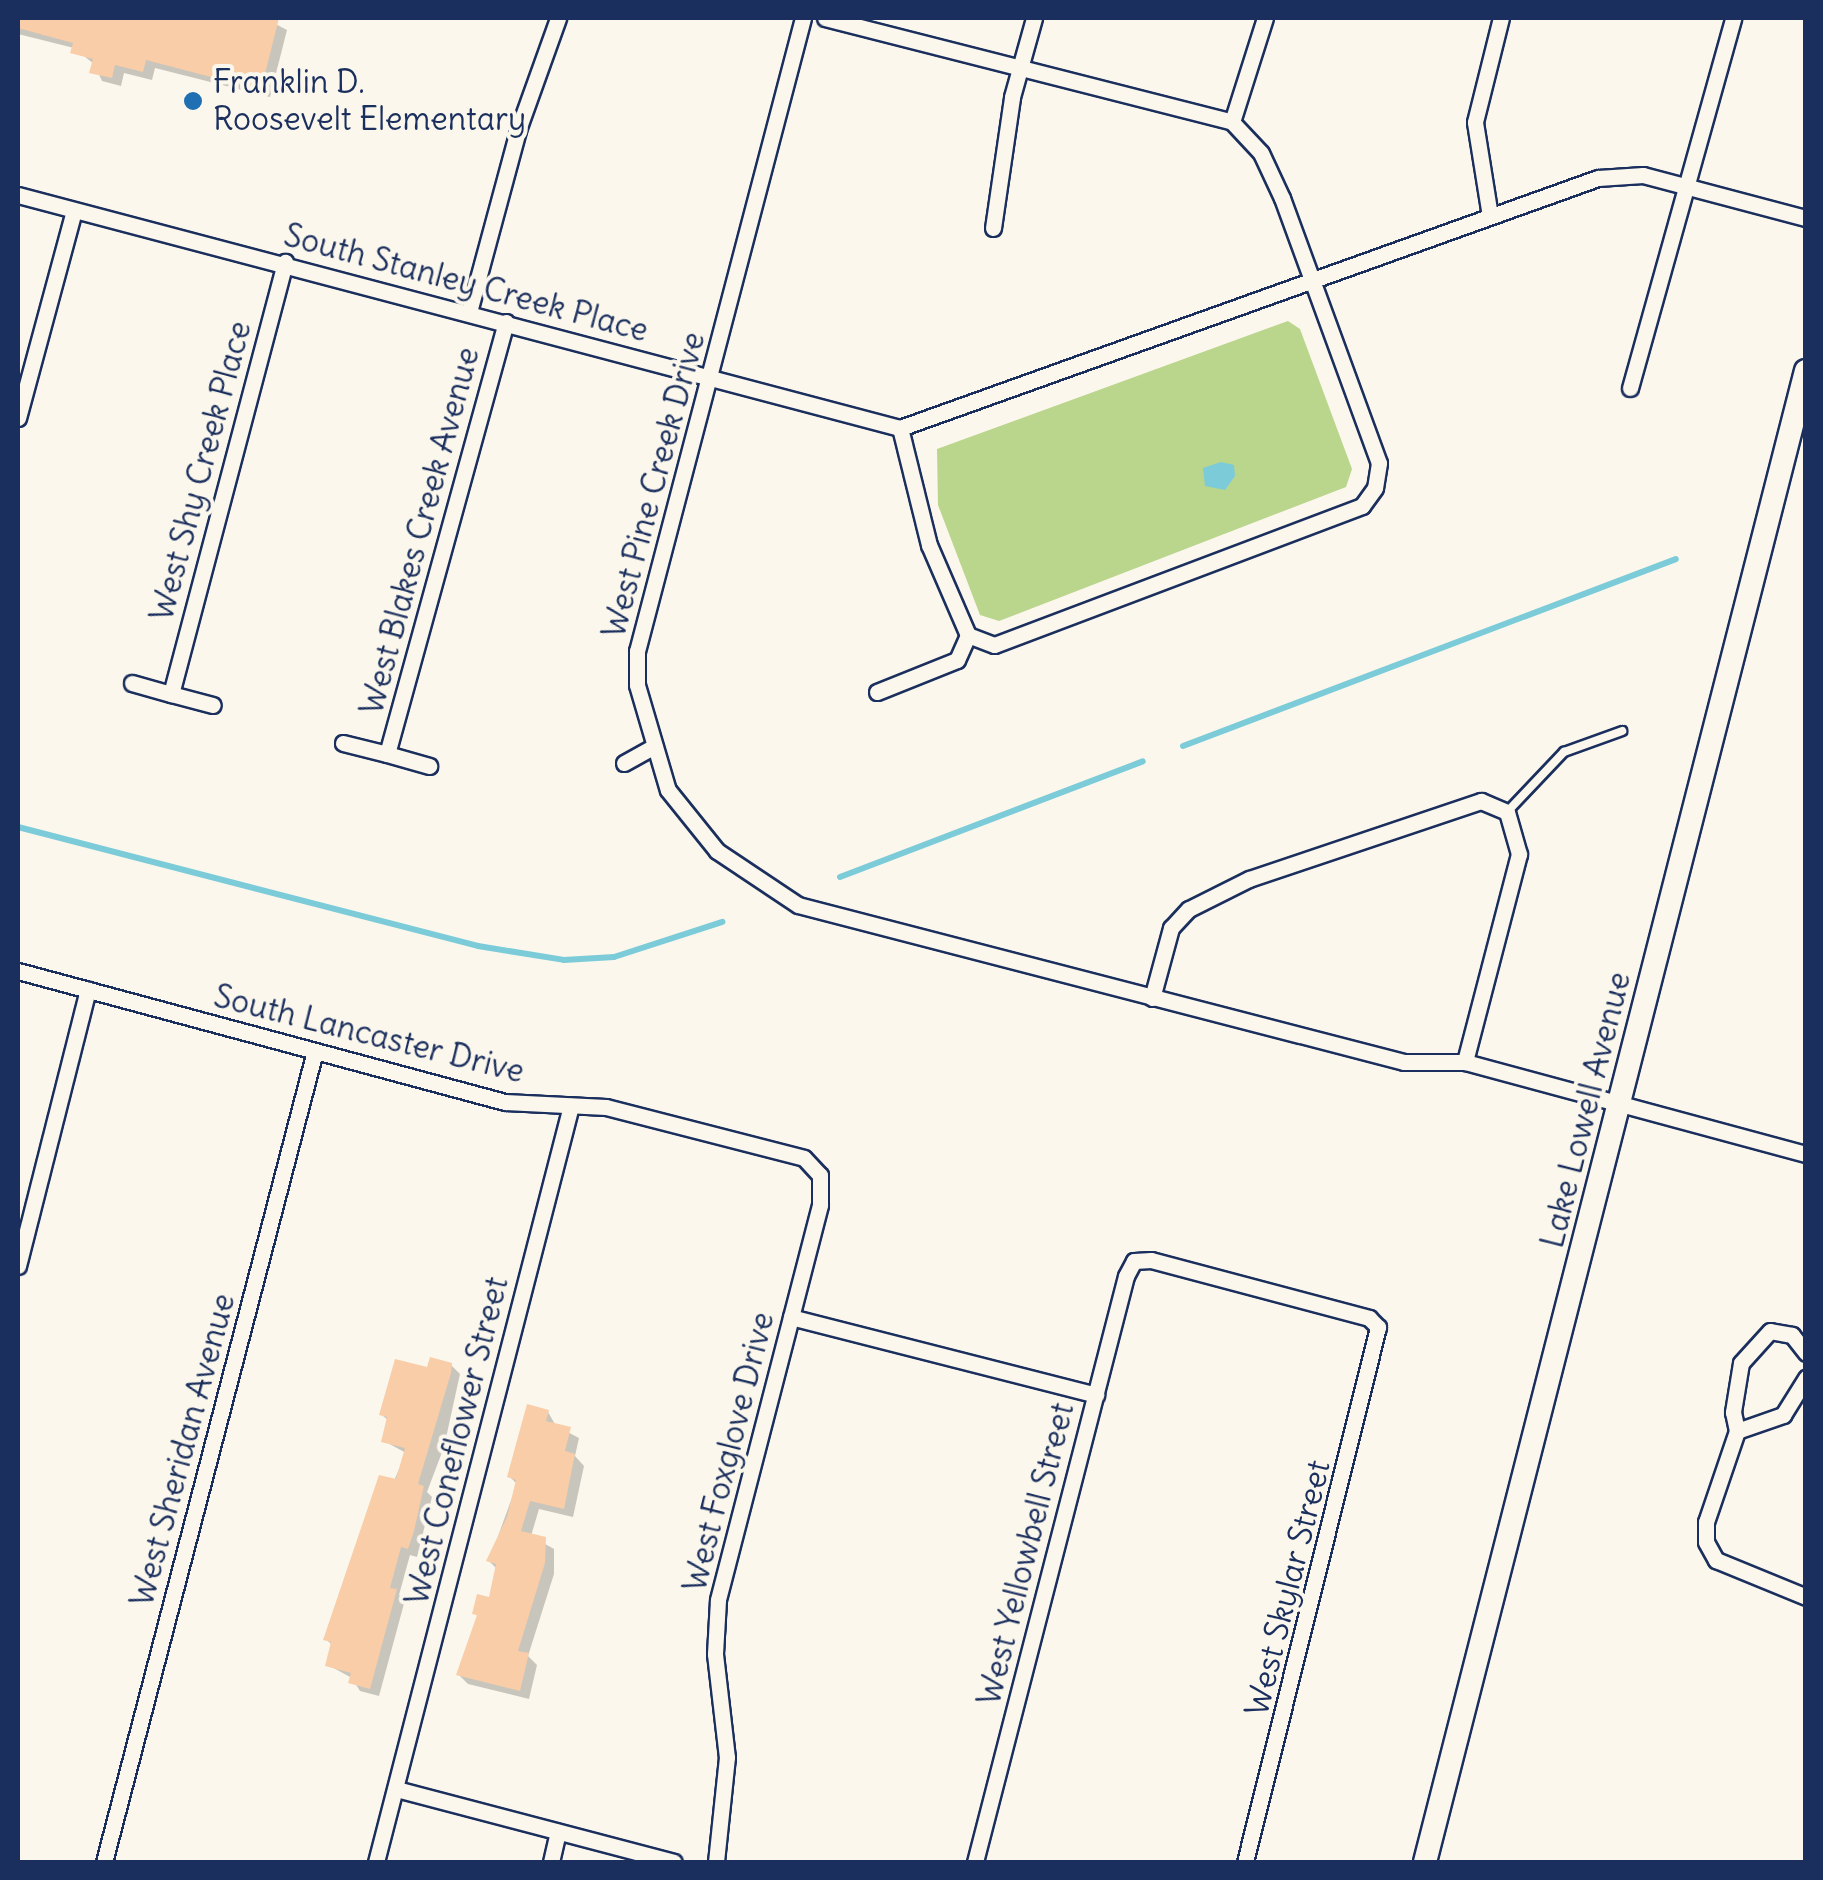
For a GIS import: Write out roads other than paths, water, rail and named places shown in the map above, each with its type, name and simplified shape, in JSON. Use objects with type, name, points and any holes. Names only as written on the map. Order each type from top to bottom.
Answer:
[{"type":"main road","name":"Lake Lowell Avenue","points":[[1425,1862],[1806,372]]},
{"type":"street","points":[[469,312],[518,130],[558,18]]},
{"type":"street","name":"West Pine Creek Drive","points":[[803,18],[636,651],[637,684],[668,790],[717,850],[798,906],[1404,1062],[1465,1062],[1806,1154]]},
{"type":"street","points":[[825,18],[1232,122],[1260,153],[1313,277],[1379,463],[1375,488],[1362,506],[994,645],[968,635],[929,545],[900,428],[1313,277],[1598,178],[1644,175],[1806,218]]},
{"type":"street","points":[[992,228],[1020,68],[1034,18]]},
{"type":"street","points":[[1232,122],[1265,18]]},
{"type":"street","points":[[1490,216],[1475,122],[1501,18]]},
{"type":"street","points":[[1630,388],[1732,18]]},
{"type":"street","name":"South Stanley Creek Place","points":[[18,195],[285,262],[900,428]]},
{"type":"street","points":[[18,418],[74,210]]},
{"type":"street","name":"West Shy Creek Place","points":[[171,694],[285,262]]},
{"type":"street","name":"West Blakes Creek Avenue","points":[[387,754],[506,322]]},
{"type":"street","points":[[877,692],[957,660],[968,635]]},
{"type":"street","points":[[132,684],[213,705]]},
{"type":"street","name":"West Blakes Creek Avenue","points":[[343,743],[429,766]]},
{"type":"street","points":[[624,763],[656,746]]},
{"type":"street","points":[[1152,998],[1171,928],[1213,895],[1480,801],[1507,812],[1519,854],[1465,1062]]},
{"type":"street","name":"South Lancaster Drive","points":[[18,971],[505,1102],[606,1107],[804,1158],[820,1176]]},
{"type":"street","points":[[18,1266],[88,990]]},
{"type":"street","name":"West Sheridan Avenue","points":[[104,1862],[315,1051]]},
{"type":"street","name":"West Coneflower Street","points":[[376,1862],[570,1106]]},
{"type":"street","name":"West Foxglove Drive","points":[[716,1862],[727,1757],[715,1654],[718,1600],[820,1205],[820,1176]]},
{"type":"street","name":"West Yellowbell Street","points":[[975,1862],[1134,1261],[1369,1318],[1378,1327]]},
{"type":"street","points":[[792,1317],[1096,1395]]},
{"type":"street","name":"West Skylar Street","points":[[1245,1862],[1380,1341],[1378,1327]]},
{"type":"street","points":[[1806,1352],[1792,1335],[1770,1331],[1751,1346],[1733,1412],[1738,1431],[1706,1522],[1709,1553],[1806,1597]]},
{"type":"street","points":[[1738,1431],[1783,1415],[1806,1378]]},
{"type":"street","points":[[396,1789],[674,1862]]},
{"type":"street","points":[[550,1862],[558,1832]]},
{"type":"lane","points":[[1507,812],[1564,752],[1622,731]]},
{"type":"water","points":[[1221,462],[1234,465],[1235,476],[1225,490],[1205,486],[1203,468]]},
{"type":"waterway","points":[[1183,746],[1676,559]]},
{"type":"waterway","points":[[840,877],[1143,761]]},
{"type":"waterway","points":[[18,827],[478,946],[564,960],[614,957],[722,922]]},
{"type":"place","name":"Franklin D. Roosevelt Elementary","points":[[193,101]]}]
